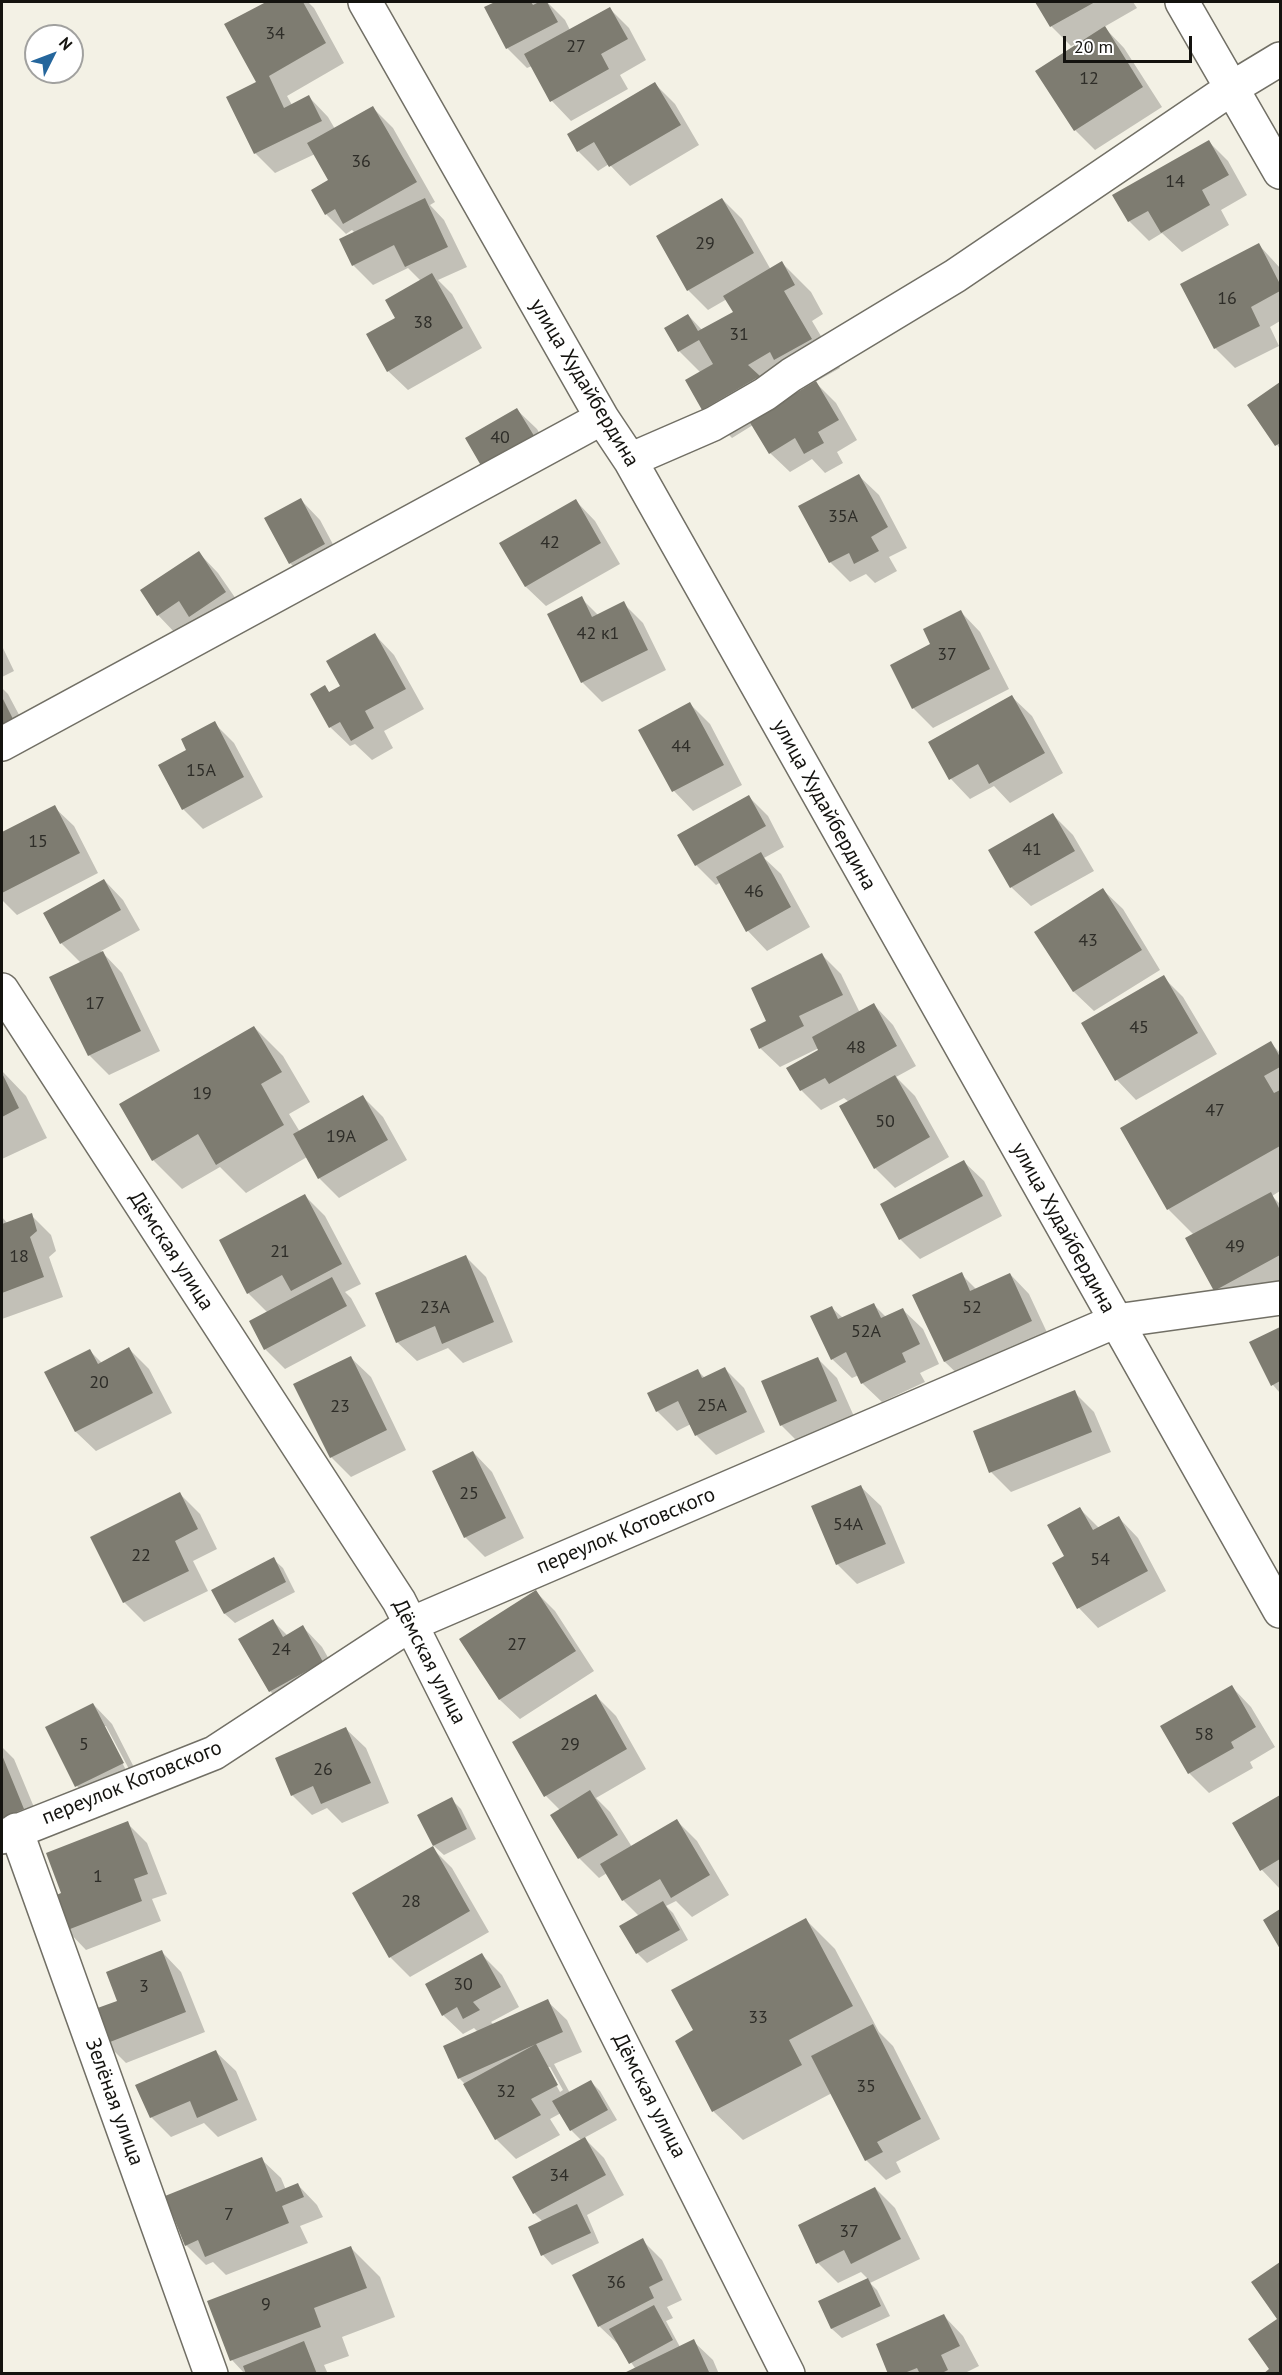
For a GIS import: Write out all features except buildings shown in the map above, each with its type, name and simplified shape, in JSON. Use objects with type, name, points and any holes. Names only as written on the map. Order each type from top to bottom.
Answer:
[{"type":"street","name":"улица Худайбердина","points":[[365,2],[602,418],[630,460],[1281,1611]]},
{"type":"street","points":[[1182,2],[1281,172]]},
{"type":"street","points":[[630,460],[713,424],[765,394],[791,375],[955,276],[1232,88],[1281,60]]},
{"type":"street","points":[[2,744],[602,418]]},
{"type":"street","name":"Дёмская улица","points":[[2,990],[393,1591],[788,2373]]},
{"type":"street","name":"переулок Котовского","points":[[9,1834],[214,1754],[411,1624],[1116,1320],[1281,1298]]},
{"type":"street","name":"Зелёная улица","points":[[9,1834],[212,2373]]}]
